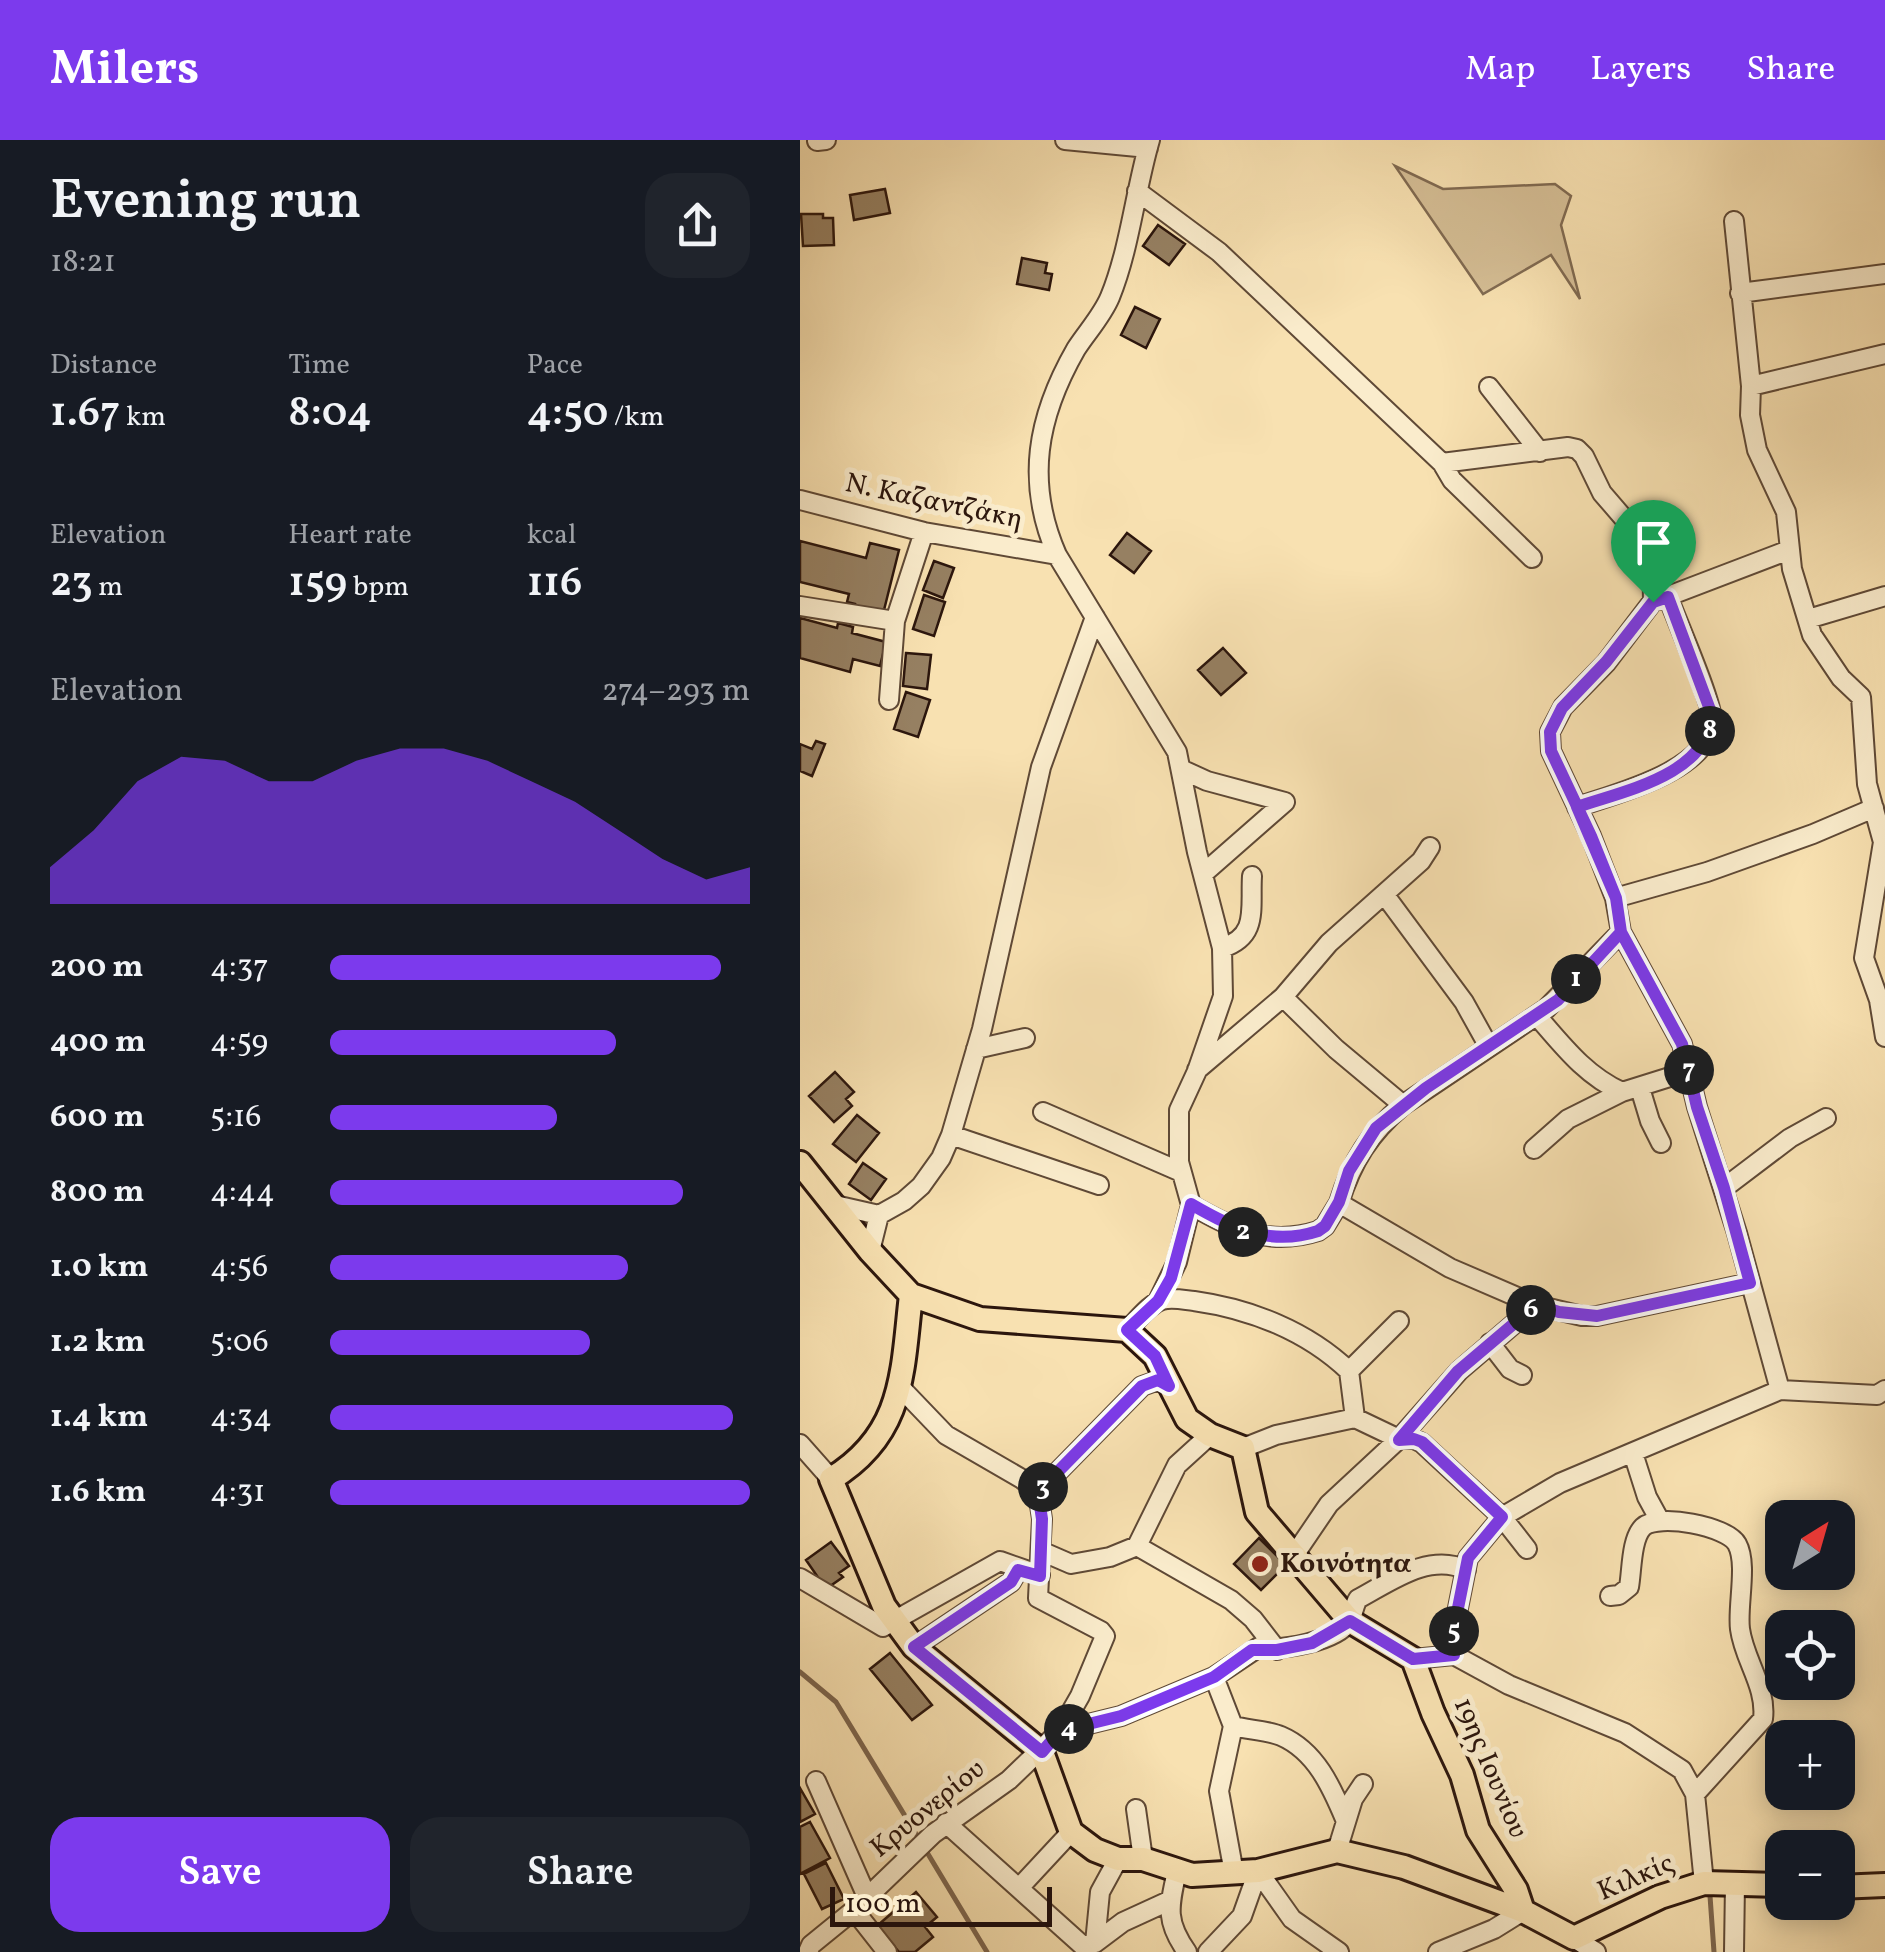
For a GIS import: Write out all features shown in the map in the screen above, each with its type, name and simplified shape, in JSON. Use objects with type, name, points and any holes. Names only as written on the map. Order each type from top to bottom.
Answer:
[{"type":"main road","points":[[800,1163],[870,1250],[912,1294],[980,1319],[1127,1330],[1155,1356],[1186,1418],[1210,1435],[1243,1448],[1257,1512],[1350,1621],[1413,1659]]},
{"type":"main road","points":[[912,1294],[900,1387],[889,1421],[879,1438],[830,1479],[875,1589],[914,1647],[1042,1752],[1072,1832],[1095,1850],[1118,1859],[1143,1858],[1192,1874],[1258,1871],[1337,1851],[1404,1866],[1523,1911],[1589,1948]]},
{"type":"main road","name":"19ης Ιουνίου","points":[[1413,1659],[1462,1776],[1478,1830],[1516,1890],[1523,1911]]},
{"type":"main road","name":"Κιλκίς","points":[[1589,1948],[1660,1897],[1704,1883],[1765,1884]]},
{"type":"main road","points":[[1855,1886],[1885,1885]]},
{"type":"street","points":[[816,141],[826,140]]},
{"type":"street","points":[[1064,140],[1149,144],[1109,299],[1050,401],[1040,438],[1038,494],[1044,524],[1057,555],[1178,752],[1222,948],[1224,996],[1179,1110],[1177,1143],[1191,1204],[1177,1262],[1158,1301],[1127,1330]]},
{"type":"street","points":[[1137,190],[1220,252],[1442,463],[1452,480],[1532,558]]},
{"type":"street","points":[[1734,221],[1750,415],[1757,450],[1786,512],[1789,550],[1812,635],[1824,656],[1861,698],[1866,774],[1883,842],[1864,958],[1879,1000],[1885,1036]]},
{"type":"street","points":[[1740,293],[1885,274]]},
{"type":"street","points":[[1750,386],[1885,354]]},
{"type":"street","points":[[1490,386],[1540,452]]},
{"type":"street","points":[[1442,463],[1568,447],[1578,449],[1602,493],[1652,551],[1661,599],[1712,715],[1707,737],[1698,752],[1683,764],[1648,782],[1577,807]]},
{"type":"street","name":"Ν. Καζαντζάκη","points":[[800,500],[924,532],[1057,555]]},
{"type":"street","points":[[889,700],[895,621],[924,532]]},
{"type":"street","points":[[1780,1390],[1682,1044],[1621,932],[1616,898],[1551,751],[1550,732],[1562,708],[1661,599],[1789,550]]},
{"type":"street","points":[[1808,619],[1885,596]]},
{"type":"street","points":[[800,606],[895,621]]},
{"type":"street","points":[[835,1205],[879,1215],[904,1201],[921,1186],[951,1136],[976,1049],[1042,767],[1095,618]]},
{"type":"street","points":[[1183,770],[1207,781],[1285,802],[1204,873]]},
{"type":"street","points":[[1616,898],[1725,866],[1874,808]]},
{"type":"street","points":[[1197,1071],[1283,998],[1329,943],[1421,861],[1430,847]]},
{"type":"street","points":[[1222,948],[1239,943],[1246,933],[1252,876]]},
{"type":"street","points":[[1384,894],[1464,1002],[1490,1047]]},
{"type":"street","points":[[1191,1204],[1235,1230],[1259,1237],[1318,1231],[1339,1202],[1360,1152],[1376,1128],[1403,1105],[1558,1000],[1621,932]]},
{"type":"street","points":[[1283,998],[1403,1105]]},
{"type":"street","points":[[1537,1016],[1601,1082],[1631,1090],[1661,1143]]},
{"type":"street","points":[[976,1049],[1025,1038]]},
{"type":"street","points":[[1534,1150],[1568,1119],[1631,1090],[1689,1071]]},
{"type":"street","points":[[1043,1112],[1181,1172]]},
{"type":"street","points":[[1724,1188],[1790,1138],[1826,1118]]},
{"type":"street","points":[[951,1136],[1099,1185]]},
{"type":"street","points":[[1339,1202],[1450,1268],[1559,1312],[1597,1316],[1750,1283]]},
{"type":"street","points":[[870,1250],[879,1215]]},
{"type":"street","points":[[1158,1301],[1170,1298],[1206,1303],[1287,1327],[1350,1371],[1355,1418]]},
{"type":"street","points":[[1295,1554],[1329,1504],[1399,1440],[1458,1371],[1536,1305]]},
{"type":"street","points":[[1350,1371],[1399,1321]]},
{"type":"street","points":[[1490,1343],[1510,1369],[1522,1375]]},
{"type":"street","points":[[1038,1492],[1142,1386],[1158,1380],[1169,1386]]},
{"type":"street","points":[[800,1578],[884,1626],[1000,1561],[1040,1576],[1042,1519],[1038,1492],[1022,1478],[946,1435],[900,1387]]},
{"type":"street","points":[[1704,1883],[1696,1794],[1682,1770],[1625,1733],[1509,1685],[1454,1655],[1450,1648],[1468,1558],[1502,1517],[1560,1484],[1780,1390],[1882,1398]]},
{"type":"street","points":[[1243,1448],[1276,1435],[1355,1418],[1399,1440],[1414,1439],[1422,1442],[1502,1517],[1526,1549]]},
{"type":"street","points":[[1040,1552],[1071,1564],[1110,1557],[1137,1546],[1178,1465],[1210,1435]]},
{"type":"street","points":[[800,1444],[830,1479]]},
{"type":"street","points":[[1632,1454],[1646,1497],[1659,1518]]},
{"type":"street","points":[[1610,1596],[1629,1587],[1637,1538],[1644,1526],[1659,1518],[1716,1530],[1737,1544],[1742,1560],[1739,1627],[1764,1709],[1758,1728],[1696,1794]]},
{"type":"street","points":[[1137,1546],[1231,1600],[1253,1619],[1277,1650]]},
{"type":"street","points":[[1060,1731],[1121,1716],[1214,1677],[1252,1650],[1312,1643],[1350,1621],[1358,1599],[1414,1570],[1440,1563],[1466,1570]]},
{"type":"street","points":[[914,1647],[1011,1582],[1018,1570]]},
{"type":"street","name":"Κρυονερίου","points":[[806,1946],[860,1904],[939,1828],[1009,1780],[1060,1731],[1080,1696],[1105,1636],[1101,1630],[1038,1598],[1040,1576]]},
{"type":"street","points":[[1413,1659],[1454,1655]]},
{"type":"street","points":[[1214,1677],[1233,1726],[1219,1790],[1234,1873]]},
{"type":"street","points":[[1233,1726],[1281,1736],[1306,1755],[1327,1777],[1345,1819]]},
{"type":"street","points":[[816,1781],[860,1904],[887,1952]]},
{"type":"street","points":[[1337,1851],[1345,1819],[1363,1784]]},
{"type":"street","points":[[1136,1809],[1143,1858]]},
{"type":"street","points":[[939,1828],[1019,1888],[1084,1946],[1171,1900]]},
{"type":"street","points":[[1019,1888],[1072,1832]]},
{"type":"street","points":[[1095,1943],[1100,1892],[1118,1859]]},
{"type":"street","points":[[1208,1952],[1242,1916],[1258,1871]]},
{"type":"street","points":[[1258,1871],[1292,1919],[1338,1952]]},
{"type":"street","points":[[1177,1872],[1169,1910],[1173,1932],[1187,1952]]},
{"type":"street","points":[[1734,1952],[1736,1883]]},
{"type":"street","points":[[1438,1952],[1469,1946],[1523,1911]]},
{"type":"shaded area","points":[[1395,166],[1443,189],[1555,184],[1571,196],[1561,225],[1580,299],[1551,255],[1483,294]]},
{"type":"building","points":[[885,189],[890,213],[854,220],[850,195]]},
{"type":"building","points":[[801,214],[833,218],[834,245],[803,246]]},
{"type":"building","points":[[1158,225],[1185,244],[1169,265],[1143,246]]},
{"type":"building","points":[[1022,258],[1047,263],[1045,273],[1052,274],[1049,290],[1017,284]]},
{"type":"building","points":[[1135,307],[1160,319],[1146,348],[1121,335]]},
{"type":"building","points":[[1127,533],[1151,551],[1134,573],[1110,555]]},
{"type":"building","points":[[800,541],[866,558],[870,543],[899,550],[882,618],[854,610],[855,604],[847,602],[849,594],[800,582]]},
{"type":"building","points":[[934,561],[954,568],[943,598],[923,590]]},
{"type":"building","points":[[924,595],[945,602],[934,636],[913,629]]},
{"type":"building","points":[[800,618],[837,628],[838,623],[853,627],[852,633],[886,642],[880,666],[853,659],[850,672],[800,658]]},
{"type":"building","points":[[1223,648],[1246,673],[1221,695],[1198,670]]},
{"type":"building","points":[[906,653],[931,655],[927,689],[903,686]]},
{"type":"building","points":[[906,692],[930,700],[918,737],[894,729]]},
{"type":"building","points":[[816,741],[825,744],[812,776],[800,771],[800,744],[812,749]]},
{"type":"building","points":[[835,1072],[854,1092],[846,1099],[852,1106],[834,1122],[809,1096]]},
{"type":"building","points":[[857,1115],[879,1133],[856,1162],[833,1144]]},
{"type":"building","points":[[863,1163],[886,1179],[871,1200],[849,1184]]},
{"type":"building","name":"Κοινότητα","points":[[1259,1538],[1286,1565],[1261,1590],[1234,1564]]},
{"type":"building","points":[[831,1542],[849,1566],[839,1573],[843,1577],[826,1589],[806,1560]]},
{"type":"building","points":[[890,1653],[932,1705],[912,1720],[870,1669]]},
{"type":"building","points":[[800,1788],[815,1814],[800,1822]]},
{"type":"building","points":[[810,1822],[830,1858],[800,1874],[800,1827]]},
{"type":"building","points":[[826,1863],[844,1899],[822,1909],[804,1874]]},
{"type":"building","points":[[916,1892],[937,1917],[925,1927],[933,1937],[915,1952],[899,1952],[877,1926]]},
{"type":"waterway","points":[[800,1672],[836,1702],[919,1839]]},
{"type":"waterway","points":[[925,1849],[987,1952]]},
{"type":"waterway","points":[[1710,1896],[1714,1952]]},
{"type":"place","name":"Κοινότητα","points":[[1260,1564]]},
{"type":"route","points":[[1653,602],[1606,662],[1562,708],[1550,732],[1551,751],[1616,898],[1621,932],[1558,1000],[1426,1088],[1376,1128],[1349,1171],[1339,1202],[1318,1231],[1259,1237],[1235,1230],[1191,1204],[1171,1278],[1158,1301],[1127,1330],[1155,1356],[1169,1386],[1158,1380],[1142,1386],[1038,1492],[1042,1519],[1040,1576],[1018,1570],[1011,1582],[914,1647],[1042,1752],[1060,1731],[1121,1716],[1214,1677],[1252,1650],[1312,1643],[1350,1621],[1413,1659],[1454,1655],[1450,1648],[1468,1558],[1502,1517],[1422,1442],[1399,1440],[1458,1371],[1536,1305],[1597,1316],[1750,1283],[1682,1044],[1621,932],[1616,898],[1577,807],[1648,782],[1683,764],[1698,752],[1712,726],[1712,715],[1668,597],[1653,602]]}]
